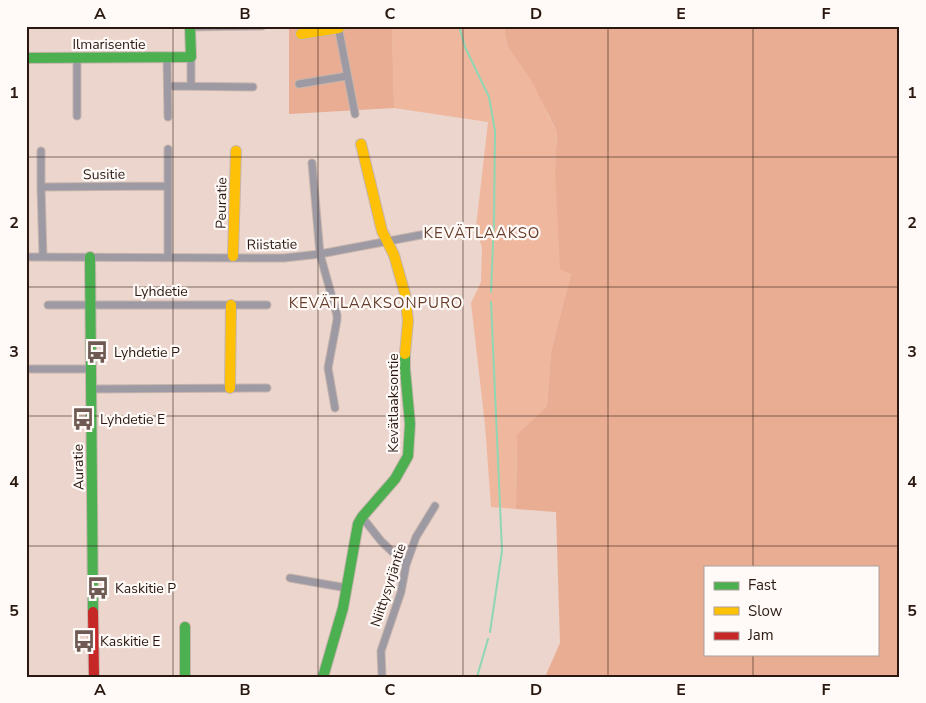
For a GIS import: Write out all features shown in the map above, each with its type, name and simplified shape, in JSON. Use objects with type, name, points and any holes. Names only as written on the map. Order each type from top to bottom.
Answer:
[{"type":"street","points":[[191,86],[190,26],[262,26]]},
{"type":"street","points":[[301,34],[338,27],[355,114]]},
{"type":"street","name":"Ilmarisentie","points":[[26,58],[191,57]]},
{"type":"street","points":[[77,58],[78,116]]},
{"type":"street","points":[[167,58],[168,117]]},
{"type":"street","points":[[299,84],[348,76]]},
{"type":"street","points":[[168,86],[253,87]]},
{"type":"street","name":"Kevätlaaksontie","points":[[323,677],[343,608],[358,524],[404,467],[408,457],[410,421],[405,359],[408,334],[406,301],[399,272],[388,241],[382,232],[362,144]]},
{"type":"street","points":[[168,149],[168,257]]},
{"type":"street","name":"Peuratie","points":[[233,256],[236,151]]},
{"type":"street","points":[[41,152],[43,257]]},
{"type":"street","points":[[312,163],[320,254],[337,320],[328,368],[335,408]]},
{"type":"street","name":"Susitie","points":[[41,187],[168,186]]},
{"type":"street","name":"Riistatie","points":[[26,256],[233,256],[284,258],[320,254],[426,234]]},
{"type":"street","name":"Auratie","points":[[90,257],[94,677]]},
{"type":"street","name":"Lyhdetie","points":[[48,305],[267,305]]},
{"type":"street","points":[[230,388],[231,305]]},
{"type":"street","points":[[26,369],[90,369]]},
{"type":"street","points":[[91,389],[268,388]]},
{"type":"street","name":"Niittysyrjäntie","points":[[382,677],[381,651],[383,640],[401,592],[406,565],[416,537],[434,506]]},
{"type":"street","points":[[362,517],[381,541],[406,565]]},
{"type":"street","points":[[290,578],[347,588]]},
{"type":"street","points":[[185,627],[186,677]]},
{"type":"shaded area","points":[[289,26],[392,26],[394,108],[289,114]]},
{"type":"shaded area","points":[[392,26],[504,26],[507,45],[533,79],[557,132],[555,171],[571,274],[551,352],[547,406],[517,436],[516,509],[491,507],[485,425],[471,303],[481,282],[482,248],[476,227],[488,122],[394,108]]},
{"type":"shaded area","points":[[504,26],[900,26],[900,677],[545,677],[560,643],[556,512],[516,509],[517,435],[547,406],[551,352],[571,274],[560,269],[555,171],[557,132],[531,80],[507,45]]},
{"type":"waterway","points":[[459,26],[465,47],[489,97],[495,131],[491,292]]},
{"type":"waterway","points":[[490,632],[502,551],[491,302]]},
{"type":"waterway","points":[[477,677],[488,639]]},
{"type":"traffic: fast","points":[[26,58],[191,57],[190,26]]},
{"type":"traffic: fast","points":[[90,257],[93,612]]},
{"type":"traffic: fast","points":[[323,677],[343,608],[358,524],[395,479],[408,456],[410,424],[405,354]]},
{"type":"traffic: fast","points":[[185,627],[185,677]]},
{"type":"traffic: slow","points":[[301,34],[339,28]]},
{"type":"traffic: slow","points":[[361,144],[382,231],[394,255],[405,294],[408,321],[405,354]]},
{"type":"traffic: slow","points":[[233,256],[236,151]]},
{"type":"traffic: slow","points":[[230,388],[231,305]]},
{"type":"traffic: jam","points":[[93,612],[94,677]]},
{"type":"place","name":"Lyhdetie P","points":[[97,352]]},
{"type":"place","name":"Lyhdetie E","points":[[83,419]]},
{"type":"place","name":"Kaskitie P","points":[[98,588]]},
{"type":"place","name":"Kaskitie E","points":[[84,641]]},
{"type":"district","name":"KEVÄTLAAKSO","points":[[482,233]]},
{"type":"district","name":"KEVÄTLAAKSONPURO","points":[[376,303]]}]
